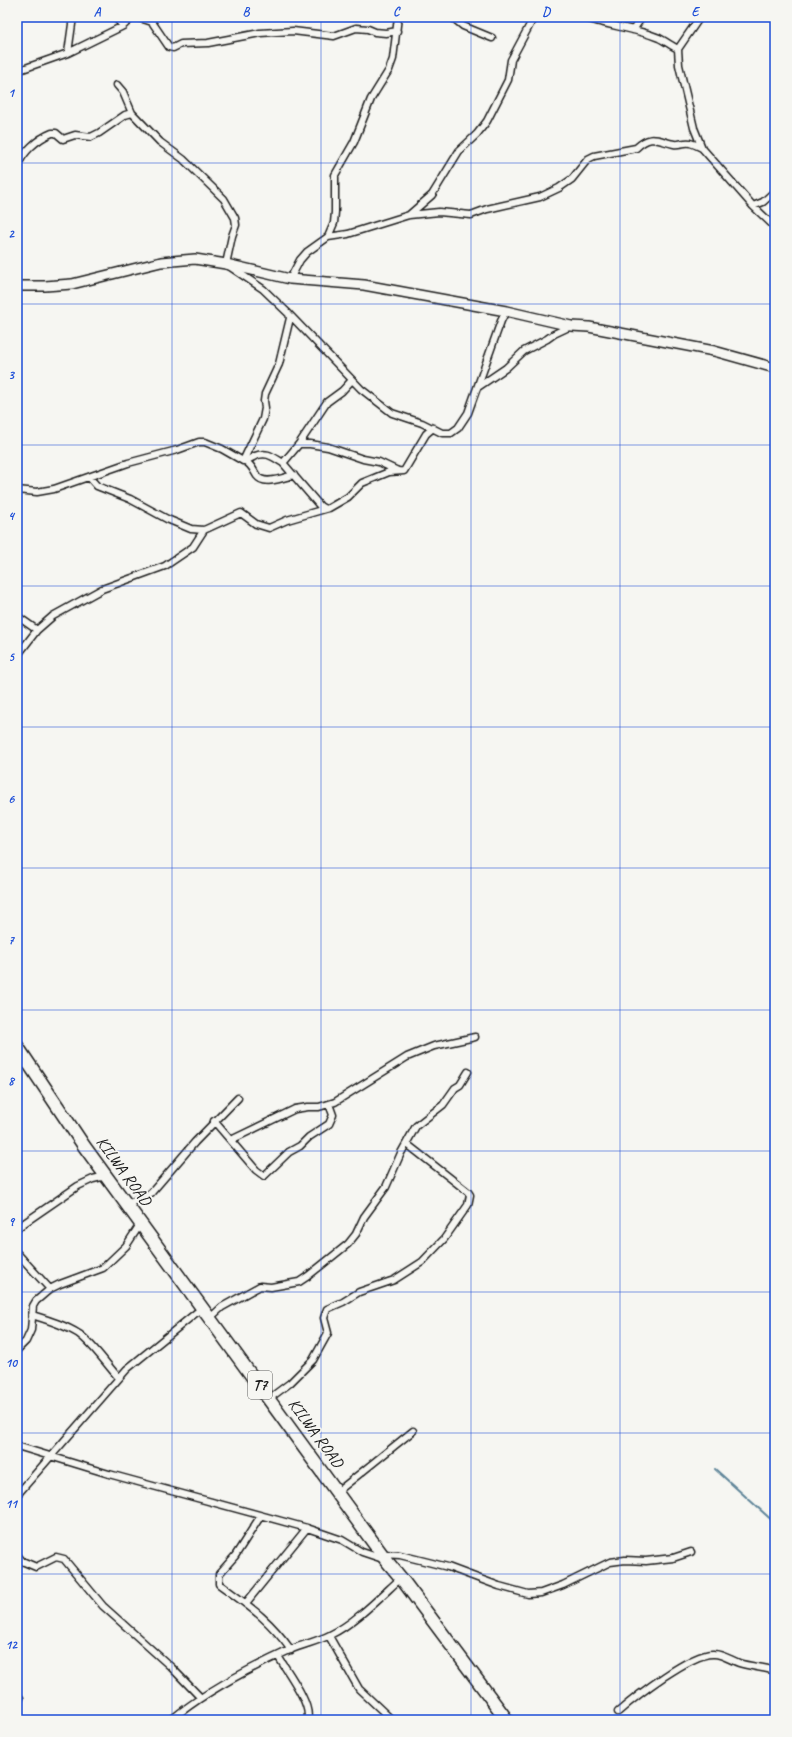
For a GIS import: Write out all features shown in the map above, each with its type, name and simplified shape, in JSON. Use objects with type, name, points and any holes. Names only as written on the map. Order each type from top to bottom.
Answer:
[{"type":"highway","name":"KILWA ROAD","points":[[17,1046],[22,1066],[108,1176],[202,1308],[270,1398],[384,1557],[402,1578],[507,1720]]},
{"type":"street","points":[[68,53],[73,17]]},
{"type":"street","points":[[115,17],[123,26]]},
{"type":"street","points":[[17,72],[68,53],[123,26],[133,17]]},
{"type":"street","points":[[137,17],[152,22],[169,47],[172,48],[181,44],[208,43],[260,33],[293,32],[334,36],[356,28],[368,29],[375,32],[397,32]]},
{"type":"street","points":[[328,237],[334,223],[335,174],[354,142],[371,99],[389,70],[393,59],[398,17]]},
{"type":"street","points":[[452,17],[463,26],[492,38]]},
{"type":"street","points":[[409,215],[432,195],[459,151],[488,121],[508,80],[511,60],[534,17]]},
{"type":"street","points":[[583,17],[602,24],[633,30],[659,38],[678,49]]},
{"type":"street","points":[[633,30],[642,17]]},
{"type":"street","points":[[700,17],[678,49],[679,65],[689,112],[702,148],[753,206],[775,227]]},
{"type":"street","points":[[117,85],[123,92],[132,113],[163,145],[183,159],[224,199],[229,206],[235,218],[236,225],[226,264]]},
{"type":"street","points":[[17,167],[20,160],[35,143],[52,132],[56,133],[63,139],[75,135],[91,137],[125,115],[132,113]]},
{"type":"street","points":[[290,279],[300,260],[307,252],[328,237],[348,234],[409,215],[439,212],[471,215],[487,209],[540,197],[572,180],[588,159],[594,156],[636,148],[652,139],[658,139],[676,144],[690,143],[702,148]]},
{"type":"street","points":[[753,206],[763,202],[775,191]]},
{"type":"street","points":[[17,286],[72,284],[161,262],[195,259],[226,264],[290,279],[364,286],[506,311],[571,326],[589,327],[714,351],[775,368]]},
{"type":"street","points":[[226,264],[263,289],[352,380],[392,413],[446,434],[458,428],[468,413],[506,311]]},
{"type":"street","points":[[244,461],[265,413],[265,394],[281,358],[290,318],[289,314]]},
{"type":"street","points":[[478,387],[496,377],[528,348],[571,326]]},
{"type":"street","points":[[283,463],[299,444],[327,402],[342,391],[352,380]]},
{"type":"street","points":[[89,477],[97,486],[130,498],[167,519],[191,529],[204,530],[239,513],[244,514],[256,524],[269,528],[287,520],[325,509],[348,497],[362,483],[389,472],[404,471],[426,434],[433,428]]},
{"type":"street","points":[[17,490],[37,492],[54,489],[128,463],[177,450],[199,442],[205,442],[222,449],[244,461],[252,466],[259,478],[264,480],[294,475]]},
{"type":"street","points":[[299,444],[328,447],[363,459],[379,462],[398,471]]},
{"type":"street","points":[[244,461],[257,455],[271,455],[283,463],[317,503],[325,509]]},
{"type":"street","points":[[17,656],[37,630],[53,616],[102,589],[165,566],[174,561],[193,547],[204,530]]},
{"type":"street","points":[[17,616],[37,630]]},
{"type":"street","points":[[231,1140],[295,1110],[308,1106],[329,1104],[350,1093],[407,1057],[434,1046],[475,1037]]},
{"type":"street","points":[[210,1318],[222,1307],[260,1286],[272,1287],[298,1282],[308,1276],[348,1244],[356,1234],[364,1217],[386,1187],[416,1126],[443,1105],[455,1088],[460,1085],[468,1072]]},
{"type":"street","points":[[128,1204],[151,1193],[214,1121],[238,1098]]},
{"type":"street","points":[[214,1121],[260,1175],[266,1176],[281,1159],[328,1124],[333,1115],[329,1104]]},
{"type":"street","points":[[270,1398],[290,1383],[313,1360],[328,1333],[324,1318],[327,1309],[343,1302],[359,1292],[394,1280],[422,1262],[444,1239],[468,1205],[470,1195],[468,1192],[407,1144]]},
{"type":"street","points":[[17,1228],[78,1186],[93,1179],[108,1176]]},
{"type":"street","points":[[17,1350],[26,1341],[31,1330],[33,1306],[36,1302],[50,1289],[103,1268],[126,1246],[141,1223]]},
{"type":"street","points":[[17,1253],[50,1289]]},
{"type":"street","points":[[17,1495],[119,1378],[146,1353],[168,1337],[202,1308]]},
{"type":"street","points":[[32,1314],[78,1334],[86,1340],[119,1378]]},
{"type":"street","points":[[337,1492],[413,1431]]},
{"type":"street","points":[[17,1446],[109,1474],[229,1506],[260,1517],[307,1528],[342,1540],[362,1552],[384,1557],[400,1555],[448,1567],[498,1586],[528,1594],[541,1593],[563,1585],[610,1562],[625,1560],[646,1561],[672,1558],[691,1552]]},
{"type":"street","points":[[260,1517],[235,1556],[219,1574],[220,1584],[246,1603],[268,1622],[292,1650]]},
{"type":"street","points":[[246,1603],[307,1528]]},
{"type":"street","points":[[17,1555],[22,1561],[36,1567],[56,1557],[64,1559],[103,1606],[172,1667],[200,1697]]},
{"type":"street","points":[[171,1720],[200,1697],[236,1677],[278,1656],[329,1636],[352,1620],[402,1578]]},
{"type":"street","points":[[329,1636],[359,1689],[392,1720]]},
{"type":"street","points":[[618,1712],[643,1690],[706,1654],[715,1654],[740,1663],[775,1671]]},
{"type":"street","points":[[278,1656],[306,1703],[309,1718]]},
{"type":"waterway","points":[[715,1469],[775,1523]]}]
